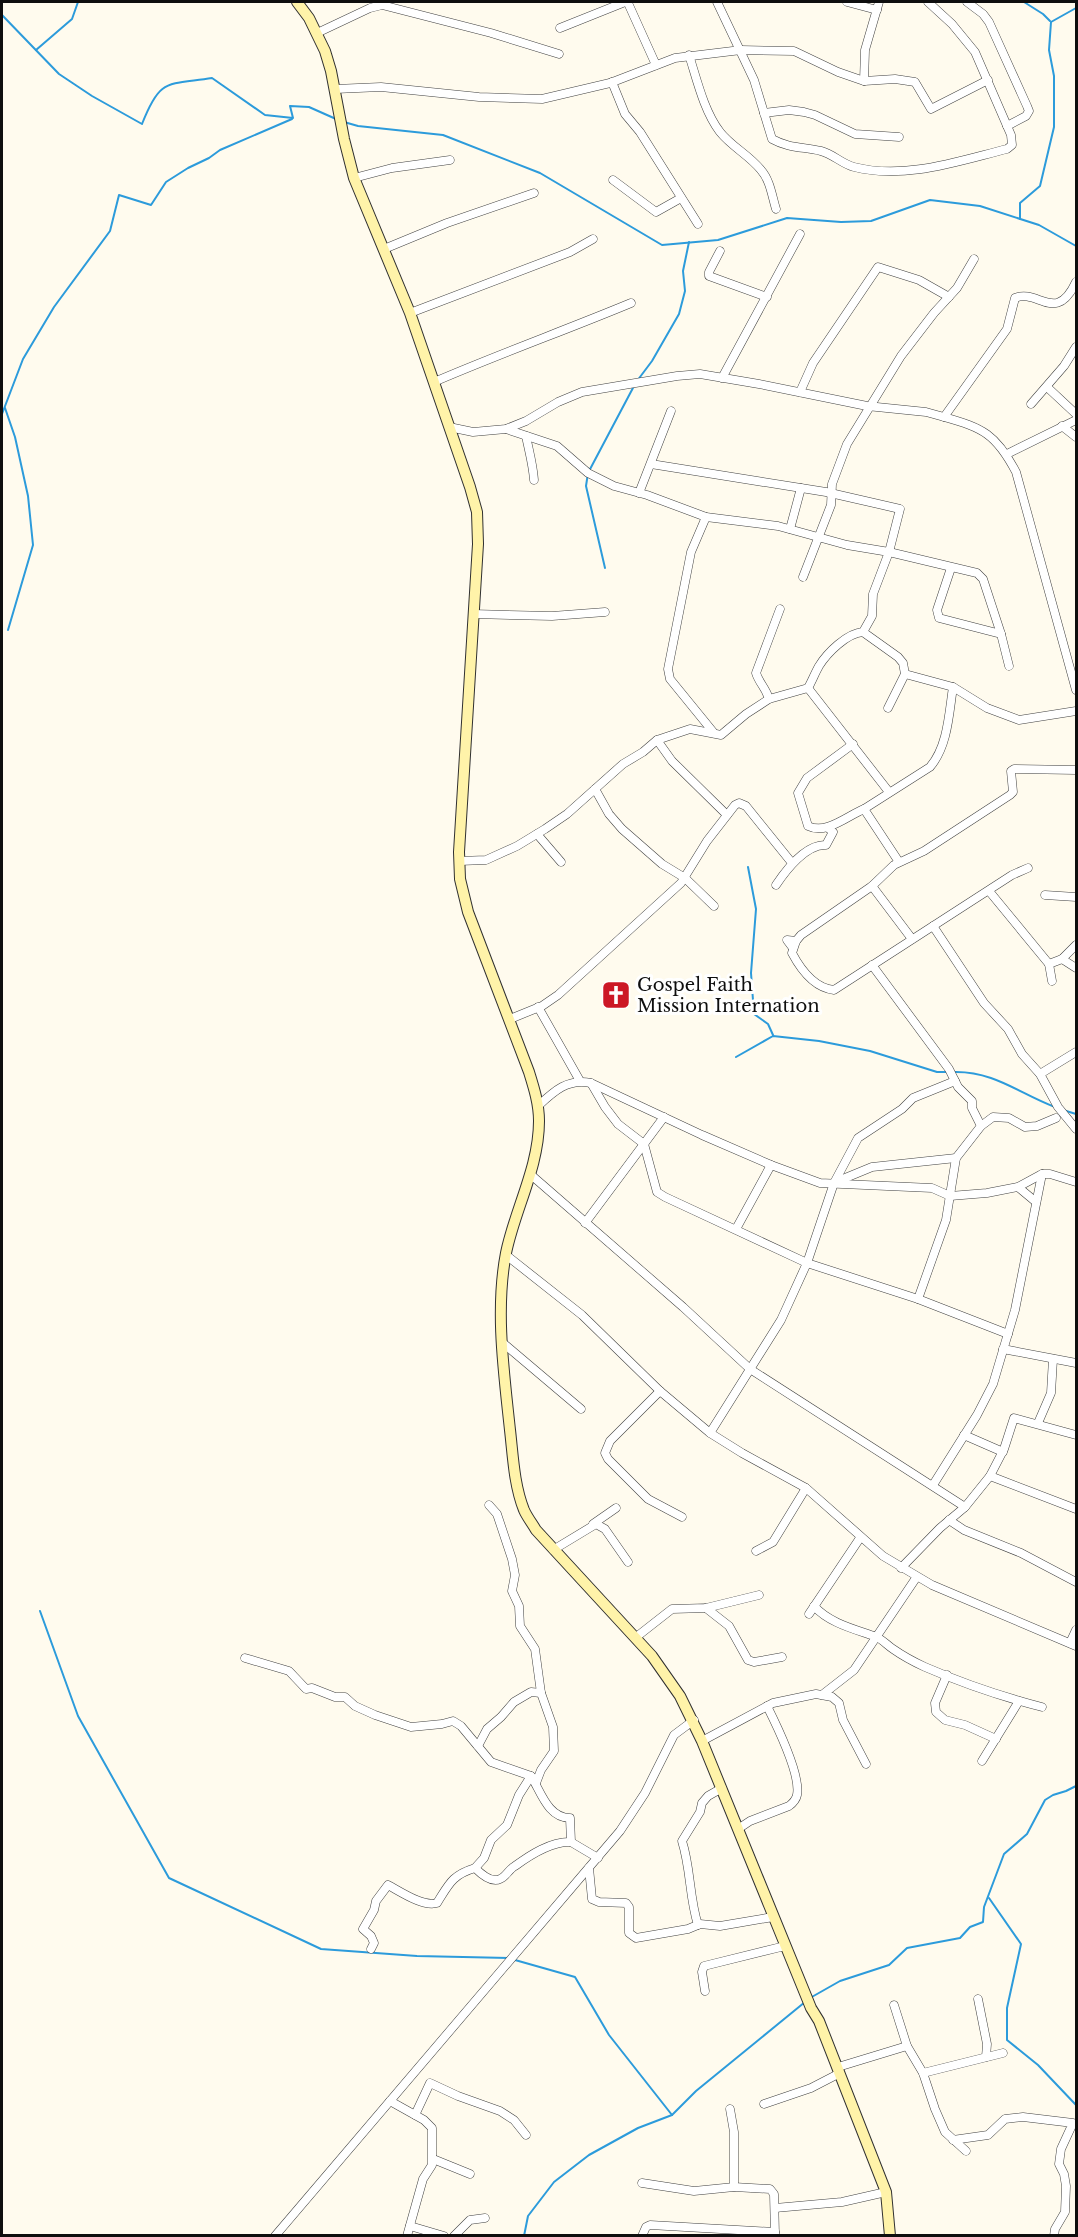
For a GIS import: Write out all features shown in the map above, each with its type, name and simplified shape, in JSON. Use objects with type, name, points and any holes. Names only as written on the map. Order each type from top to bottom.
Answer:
[{"type":"main road","points":[[297,2],[317,33],[332,71],[344,139],[354,178],[410,314],[477,512],[478,544],[459,861],[460,879],[468,912],[510,1018],[538,1106],[538,1134],[530,1174],[506,1255],[502,1291],[503,1343],[513,1458],[521,1498],[529,1519],[553,1550],[670,1679],[694,1720],[772,1917],[839,2070],[886,2192],[890,2235]]},
{"type":"street","points":[[560,28],[625,2],[628,3],[656,65]]},
{"type":"street","points":[[717,2],[754,80],[772,139],[798,148],[824,152],[852,167],[897,171],[928,168],[1007,149],[1012,145],[1007,126],[975,52],[952,24],[928,2]]},
{"type":"street","points":[[847,2],[877,10]]},
{"type":"street","points":[[864,81],[865,50],[879,2]]},
{"type":"street","points":[[967,2],[983,14],[989,22],[1028,105],[1029,112],[1026,116],[1007,126]]},
{"type":"street","points":[[317,33],[370,8],[382,5],[491,33],[559,54]]},
{"type":"street","points":[[335,89],[381,87],[479,97],[542,99],[612,82],[689,55],[741,50],[794,51],[838,72],[864,81],[915,82],[930,108],[933,109],[988,80]]},
{"type":"street","points":[[689,55],[702,95],[719,130],[733,147],[761,170],[776,208]]},
{"type":"street","points":[[612,82],[625,114],[640,132],[698,224]]},
{"type":"street","points":[[765,113],[789,110],[804,112],[855,134],[899,136]]},
{"type":"street","points":[[354,178],[392,168],[450,160]]},
{"type":"street","points":[[613,180],[656,212],[681,198]]},
{"type":"street","points":[[384,249],[447,223],[534,193]]},
{"type":"street","points":[[722,378],[800,234]]},
{"type":"street","points":[[410,314],[570,252],[593,239]]},
{"type":"street","points":[[720,250],[709,276],[767,297]]},
{"type":"street","points":[[803,578],[831,505],[832,484],[847,444],[908,347],[949,297],[974,259]]},
{"type":"street","points":[[800,392],[813,363],[878,267],[910,277],[949,297]]},
{"type":"street","points":[[944,417],[1006,329],[1015,298],[1021,296],[1048,303],[1060,302],[1065,300],[1077,282]]},
{"type":"street","points":[[434,382],[631,303]]},
{"type":"street","points":[[1031,404],[1077,347]]},
{"type":"street","points":[[449,427],[473,432],[506,429],[582,392],[700,374],[869,406],[926,412],[977,426],[1007,454],[1016,472],[1077,690]]},
{"type":"street","points":[[1047,387],[1077,414]]},
{"type":"street","points":[[639,493],[671,411]]},
{"type":"street","points":[[1007,454],[1077,420]]},
{"type":"street","points":[[1062,426],[1077,437]]},
{"type":"street","points":[[506,429],[557,446],[588,473],[614,486],[706,517],[778,526],[847,545],[889,552],[981,575],[1009,666]]},
{"type":"street","points":[[526,436],[533,464],[534,480]]},
{"type":"street","points":[[651,464],[832,493],[900,509],[889,552],[873,594],[872,616],[863,632]]},
{"type":"street","points":[[790,529],[801,488]]},
{"type":"street","points":[[706,517],[691,552],[668,669],[670,679],[714,733]]},
{"type":"street","points":[[951,568],[937,610],[939,618],[1001,634]]},
{"type":"street","points":[[769,699],[767,690],[758,680],[756,673],[780,609]]},
{"type":"street","points":[[473,614],[552,616],[604,612]]},
{"type":"street","points":[[459,861],[486,860],[537,834],[567,814],[623,764],[657,740],[690,729],[721,735],[769,699],[808,688],[820,665],[829,654],[855,633],[863,632],[898,657],[903,663],[905,674]]},
{"type":"street","points":[[905,674],[953,687],[987,708],[1019,720],[1077,711]]},
{"type":"street","points":[[888,708],[905,674]]},
{"type":"street","points":[[853,744],[807,777],[798,794],[809,828],[828,828],[864,809],[930,767],[936,760],[947,726],[953,687]]},
{"type":"street","points":[[808,688],[889,792]]},
{"type":"street","points":[[657,740],[672,761],[727,815]]},
{"type":"street","points":[[1028,868],[1014,874],[834,990],[826,989],[815,982],[805,973],[792,953],[794,944],[809,928],[872,885],[899,862],[919,854],[1010,795],[1013,788],[1011,774],[1014,769],[1077,770]]},
{"type":"street","points":[[595,789],[609,814],[622,829],[662,864],[685,878],[714,906]]},
{"type":"street","points":[[510,1018],[538,1008],[574,983],[685,878],[701,849],[735,805],[740,803],[746,806],[792,862]]},
{"type":"street","points":[[864,809],[899,862]]},
{"type":"street","points":[[776,885],[792,862],[819,844],[826,844],[834,832],[828,828]]},
{"type":"street","points":[[537,834],[561,862]]},
{"type":"street","points":[[872,885],[912,939]]},
{"type":"street","points":[[989,891],[1049,964],[1052,981]]},
{"type":"street","points":[[1045,895],[1077,897]]},
{"type":"street","points":[[933,927],[988,1008],[1008,1029],[1022,1054],[1040,1074],[1058,1107],[1077,1129]]},
{"type":"street","points":[[1049,964],[1062,959],[1077,945]]},
{"type":"street","points":[[1062,959],[1077,968]]},
{"type":"street","points":[[872,965],[949,1069],[958,1087],[972,1101],[972,1108],[981,1126]]},
{"type":"street","points":[[538,1008],[580,1081]]},
{"type":"street","points":[[1040,1074],[1077,1052]]},
{"type":"street","points":[[538,1106],[556,1089],[580,1081],[591,1083],[771,1165],[820,1183],[932,1188],[951,1196],[987,1193],[1018,1187],[1042,1174],[1077,1182]]},
{"type":"street","points":[[710,1433],[781,1320],[807,1263],[834,1183],[858,1138],[902,1109],[913,1098],[955,1081]]},
{"type":"street","points":[[591,1083],[618,1124],[644,1144],[657,1192],[684,1207],[807,1263],[918,1299],[1008,1334]]},
{"type":"street","points":[[585,1223],[664,1117]]},
{"type":"street","points":[[918,1299],[940,1240],[951,1196],[956,1158],[981,1126],[993,1117],[1009,1118],[1025,1127],[1037,1126],[1056,1118]]},
{"type":"street","points":[[834,1183],[872,1167],[956,1158]]},
{"type":"street","points":[[736,1229],[771,1165]]},
{"type":"street","points":[[530,1174],[683,1306],[750,1369],[965,1507]]},
{"type":"street","points":[[933,1485],[989,1394],[1015,1310],[1042,1174]]},
{"type":"street","points":[[1018,1187],[1036,1202]]},
{"type":"street","points":[[506,1255],[582,1316],[660,1391],[710,1433],[741,1453],[806,1488],[836,1513],[860,1538],[900,1568],[916,1578],[1073,1645],[1077,1630]]},
{"type":"street","points":[[503,1343],[580,1408]]},
{"type":"street","points":[[1003,1349],[1077,1363]]},
{"type":"street","points":[[1038,1423],[1051,1393],[1053,1359]]},
{"type":"street","points":[[660,1391],[610,1441],[605,1453],[641,1493],[682,1517]]},
{"type":"street","points":[[900,1568],[965,1507],[990,1476],[1003,1452],[1014,1418],[1077,1435]]},
{"type":"street","points":[[964,1435],[1003,1452]]},
{"type":"street","points":[[990,1476],[1077,1509]]},
{"type":"street","points":[[756,1551],[773,1542],[806,1488]]},
{"type":"street","points":[[371,1949],[374,1943],[371,1936],[363,1929],[375,1910],[376,1901],[388,1885],[421,1901],[438,1903],[451,1880],[475,1868],[484,1858],[490,1840],[507,1825],[519,1796],[554,1751],[553,1727],[541,1693],[535,1649],[520,1626],[519,1606],[512,1591],[514,1575],[512,1559],[496,1514],[489,1505]]},
{"type":"street","points":[[553,1550],[616,1508]]},
{"type":"street","points":[[949,1520],[964,1530],[1021,1553],[1077,1582]]},
{"type":"street","points":[[591,1525],[601,1525],[628,1562]]},
{"type":"street","points":[[808,1614],[860,1538]]},
{"type":"street","points":[[822,1695],[854,1670],[916,1578]]},
{"type":"street","points":[[635,1638],[672,1609],[706,1608],[759,1595]]},
{"type":"street","points":[[814,1606],[821,1614],[862,1633],[876,1636],[904,1656],[926,1667],[1019,1701],[1042,1707]]},
{"type":"street","points":[[706,1608],[729,1626],[748,1660],[754,1662],[782,1657]]},
{"type":"street","points":[[245,1658],[289,1671],[306,1689],[312,1688],[335,1697],[345,1697],[355,1706],[411,1727],[453,1721],[461,1726],[491,1762],[533,1779],[549,1808],[565,1818],[570,1818],[571,1842]]},
{"type":"street","points":[[947,1675],[934,1703],[936,1712],[945,1720],[965,1725],[996,1739]]},
{"type":"street","points":[[478,1746],[487,1729],[514,1702],[531,1692],[541,1693]]},
{"type":"street","points":[[702,1741],[767,1706],[810,1694],[822,1695],[831,1697],[838,1703],[843,1720],[866,1764]]},
{"type":"street","points":[[982,1761],[1019,1701]]},
{"type":"street","points":[[738,1829],[750,1821],[789,1806],[797,1794],[796,1782],[784,1741],[767,1706]]},
{"type":"street","points":[[275,2235],[631,1818],[674,1735],[694,1720]]},
{"type":"street","points":[[698,1925],[689,1892],[690,1875],[682,1841],[700,1812],[702,1803],[708,1796],[722,1788]]},
{"type":"street","points":[[475,1868],[483,1876],[497,1880],[532,1855],[561,1842],[571,1842],[598,1858]]},
{"type":"street","points":[[589,1868],[592,1899],[626,1903],[629,1907],[629,1933],[633,1937],[688,1929],[698,1925],[720,1926],[772,1917]]},
{"type":"street","points":[[705,1991],[702,1972],[704,1966],[785,1946]]},
{"type":"street","points":[[978,1999],[987,2044],[986,2057]]},
{"type":"street","points":[[894,2005],[907,2046],[923,2073],[945,2132],[966,2151]]},
{"type":"street","points":[[765,2104],[811,2088],[839,2070],[907,2046]]},
{"type":"street","points":[[923,2073],[1003,2053]]},
{"type":"street","points":[[415,2115],[430,2083],[500,2111],[514,2120],[526,2135]]},
{"type":"street","points":[[390,2102],[415,2115],[432,2128],[432,2165],[423,2180],[407,2235]]},
{"type":"street","points":[[730,2109],[734,2132],[734,2187]]},
{"type":"street","points":[[953,2140],[987,2134],[1005,2119],[1023,2116],[1073,2123],[1061,2149],[1059,2164],[1066,2186],[1065,2212],[1054,2235]]},
{"type":"street","points":[[433,2159],[470,2174]]},
{"type":"street","points":[[642,2183],[694,2191],[734,2187],[770,2189],[774,2194],[775,2208],[775,2234],[709,2232],[650,2225],[646,2227],[642,2235]]},
{"type":"street","points":[[775,2208],[842,2202],[886,2192]]},
{"type":"street","points":[[454,2235],[470,2220],[485,2218]]},
{"type":"street","points":[[410,2226],[444,2235]]},
{"type":"waterway","points":[[36,50],[72,19],[78,2]]},
{"type":"waterway","points":[[1024,2],[1050,21]]},
{"type":"waterway","points":[[1020,219],[1020,203],[1040,186],[1054,127],[1054,76],[1049,50],[1051,22],[1076,8]]},
{"type":"waterway","points":[[2,15],[59,74],[92,96],[142,124],[154,98],[167,86],[212,78],[265,115],[293,118],[290,106],[309,107],[336,119]]},
{"type":"waterway","points":[[2,414],[23,359],[54,307],[110,231],[119,195],[151,205],[166,182],[188,168],[220,150],[292,119]]},
{"type":"waterway","points":[[344,122],[358,126],[443,135],[540,173],[662,245],[718,240],[787,218],[841,222],[871,221],[930,200],[980,206],[1039,225],[1076,246]]},
{"type":"waterway","points":[[637,381],[652,361],[679,314],[685,291],[683,271],[689,242]]},
{"type":"waterway","points":[[605,568],[586,486],[588,473],[634,386]]},
{"type":"waterway","points":[[5,408],[15,437],[28,496],[33,545],[8,630]]},
{"type":"waterway","points":[[748,867],[756,909],[751,973],[754,1014],[768,1024],[773,1035]]},
{"type":"waterway","points":[[736,1057],[773,1036],[819,1041],[870,1051],[937,1072],[948,1072]]},
{"type":"waterway","points":[[954,1072],[982,1075],[994,1079],[1055,1107]]},
{"type":"waterway","points":[[1063,1110],[1076,1114]]},
{"type":"waterway","points":[[40,1611],[78,1716],[169,1878],[321,1949],[417,1956],[509,1958]]},
{"type":"waterway","points":[[810,1998],[840,1981],[889,1965],[907,1948],[960,1938],[970,1927],[983,1922],[984,1907],[1004,1854],[1027,1834],[1045,1800],[1076,1786]]},
{"type":"waterway","points":[[989,1898],[1021,1944],[1007,2008],[1007,2040],[1038,2065],[1076,2105]]},
{"type":"waterway","points":[[515,1960],[575,1977],[609,2035],[672,2115]]},
{"type":"waterway","points":[[524,2236],[528,2216],[554,2182],[589,2155],[638,2128],[672,2115],[696,2091],[805,2002]]},
{"type":"place","name":"Gospel Faith Mission Internation","points":[[616,995]]}]
